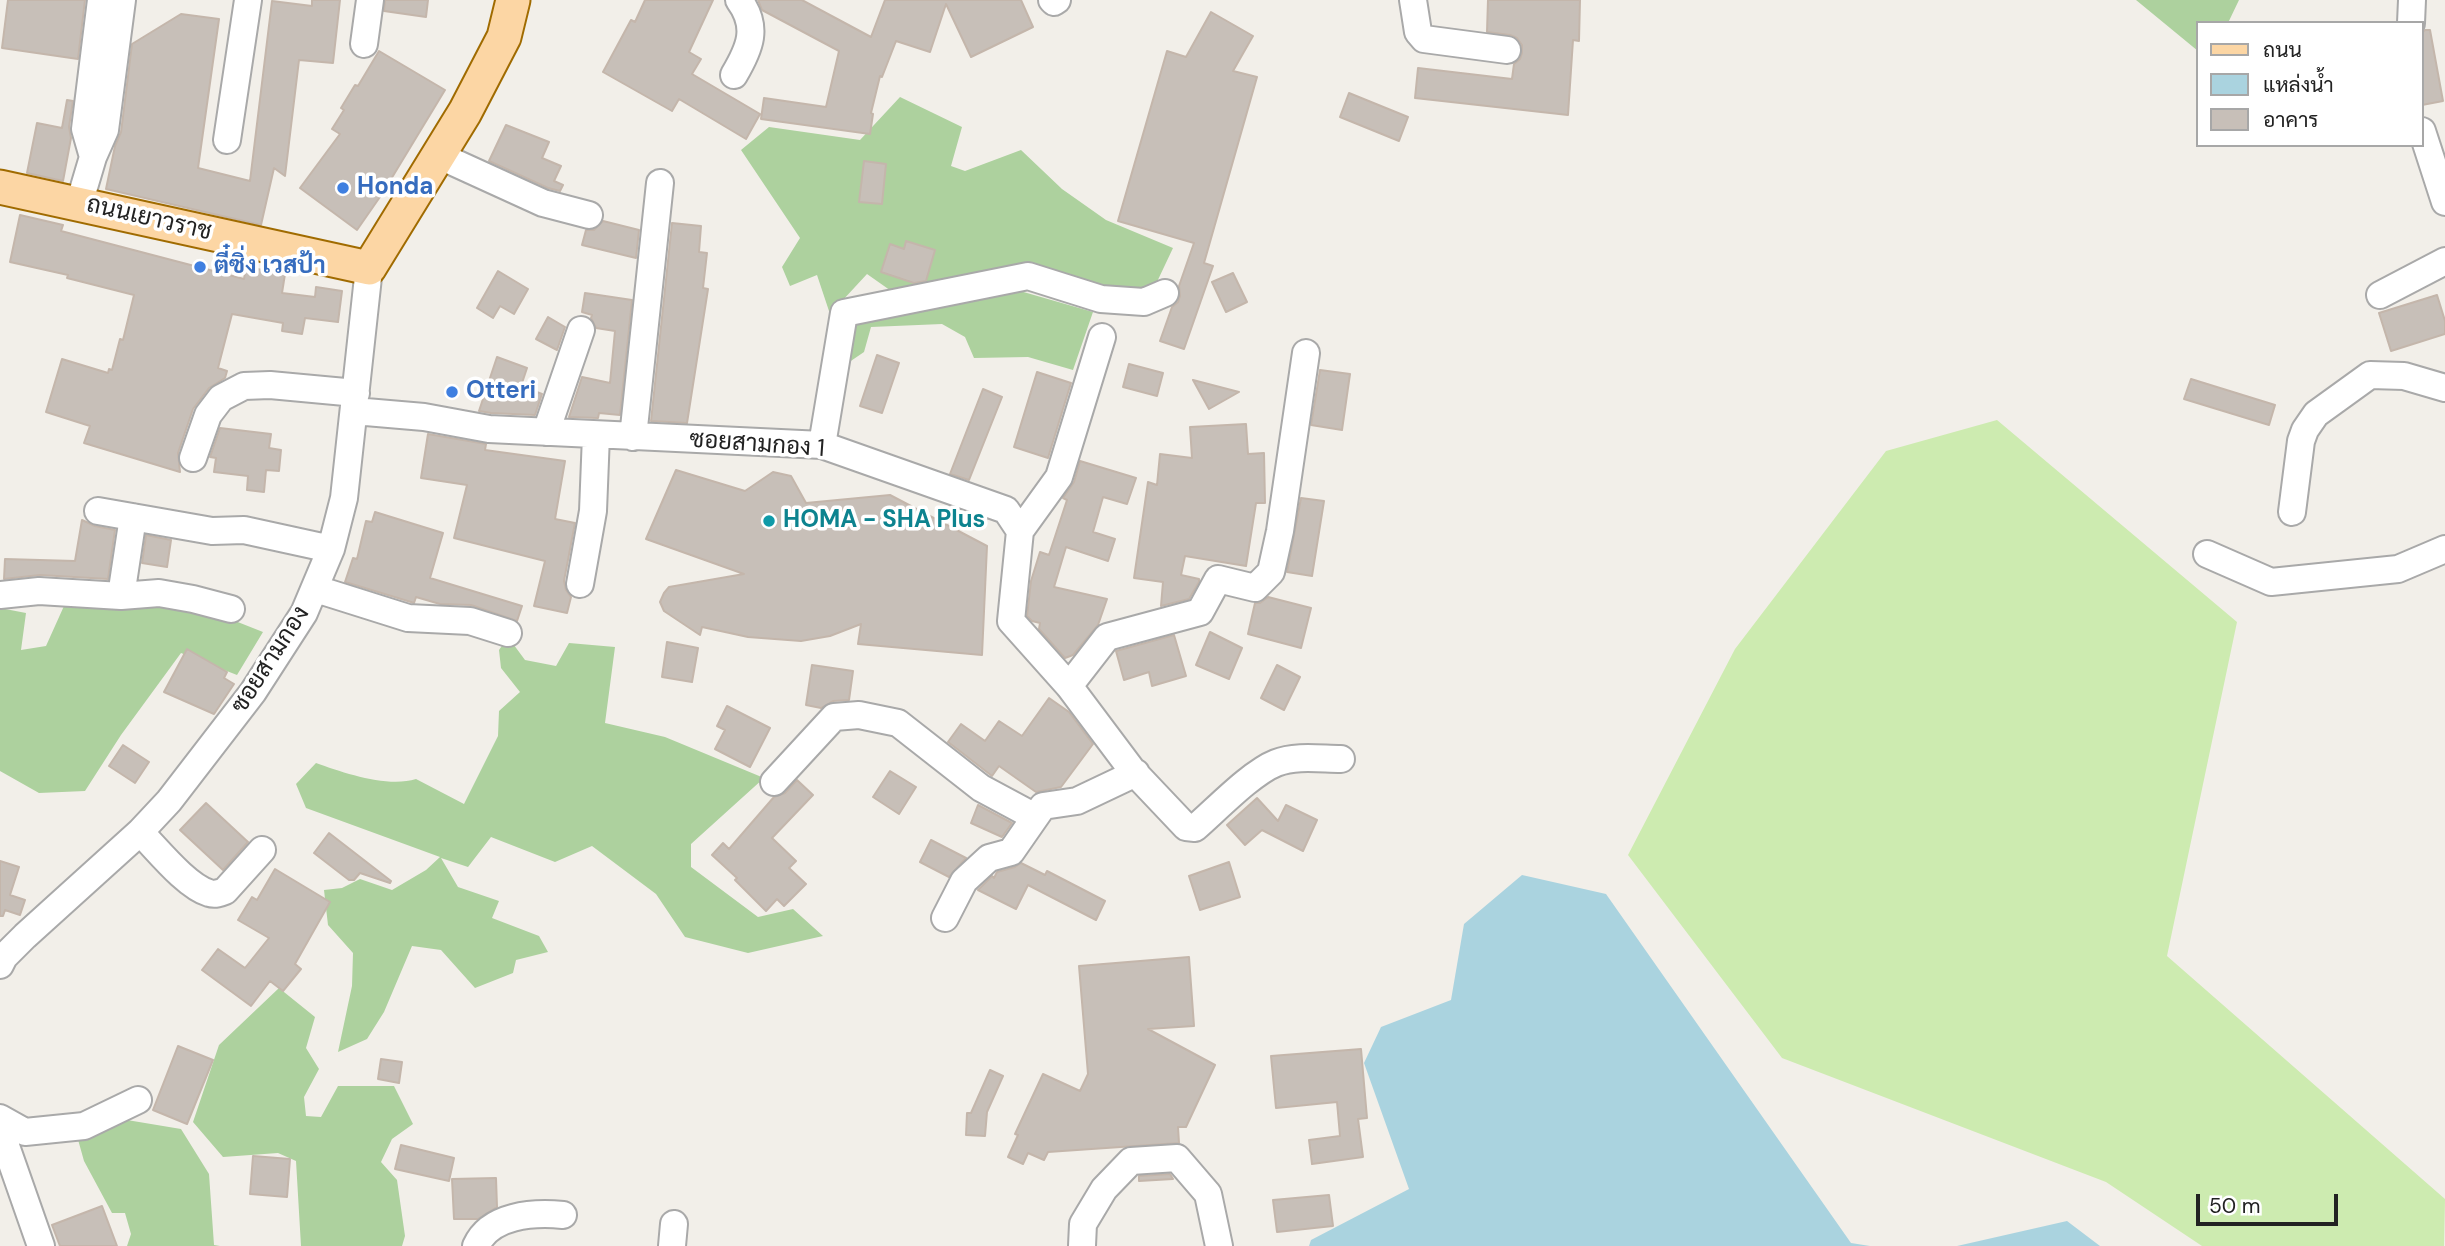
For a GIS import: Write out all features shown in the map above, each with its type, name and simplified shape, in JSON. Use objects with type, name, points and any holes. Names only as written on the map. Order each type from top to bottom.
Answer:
[{"type":"main road","points":[[369,268],[440,156],[503,37],[513,0]]},
{"type":"main road","name":"ถนนเยาวราช","points":[[8,189],[369,268]]},
{"type":"street","points":[[93,157],[85,129],[101,0]]},
{"type":"street","points":[[79,204],[93,157],[105,130],[122,0]]},
{"type":"street","points":[[227,140],[248,0]]},
{"type":"street","points":[[364,44],[370,0]]},
{"type":"street","points":[[734,75],[745,57],[751,34],[749,13],[739,0]]},
{"type":"street","points":[[1413,0],[1418,32],[1428,40],[1507,50]]},
{"type":"street","points":[[2411,21],[2412,0]]},
{"type":"street","points":[[93,64],[115,49]]},
{"type":"street","points":[[2424,137],[2445,202]]},
{"type":"street","points":[[440,156],[543,204],[589,215]]},
{"type":"street","points":[[633,437],[660,183]]},
{"type":"street","points":[[2380,295],[2445,261]]},
{"type":"street","name":"ซอยสามกอง","points":[[1,961],[140,832],[202,761],[253,692],[304,613],[331,549],[344,498],[369,268]]},
{"type":"street","points":[[822,445],[844,313],[1028,276],[1101,299],[1144,302],[1165,293]]},
{"type":"street","points":[[546,432],[581,330]]},
{"type":"street","points":[[1102,337],[1059,477],[1020,531],[1011,621],[1069,686],[1136,773],[1179,821],[1191,828],[1195,828],[1260,772],[1276,763],[1291,759],[1341,759]]},
{"type":"street","points":[[1069,686],[1107,637],[1200,612],[1218,579],[1255,588],[1271,572],[1280,531],[1306,353]]},
{"type":"street","points":[[2292,512],[2301,441],[2316,414],[2370,375],[2404,376],[2445,388]]},
{"type":"street","name":"ซอยสามกอง 1","points":[[193,458],[208,415],[221,398],[244,386],[270,384],[489,429],[822,445],[1006,510],[1020,531]]},
{"type":"street","points":[[580,584],[596,491],[596,435]]},
{"type":"street","points":[[98,511],[212,531],[244,530],[331,549]]},
{"type":"street","points":[[121,596],[133,517]]},
{"type":"street","points":[[2207,554],[2271,582],[2398,569],[2445,549]]},
{"type":"street","points":[[316,589],[408,618],[470,621],[508,633]]},
{"type":"street","points":[[0,595],[39,591],[121,596],[159,593],[231,609]]},
{"type":"street","points":[[774,782],[834,717],[859,715],[898,723],[981,788],[1035,817]]},
{"type":"street","points":[[945,918],[964,881],[989,858],[1011,852],[1043,806],[1077,801],[1136,773]]},
{"type":"street","points":[[140,832],[192,883],[208,893],[218,894],[225,891],[262,850]]},
{"type":"street","points":[[0,1118],[24,1132],[84,1126],[138,1100]]},
{"type":"street","points":[[0,1129],[41,1246]]},
{"type":"street","points":[[1082,1246],[1083,1224],[1104,1189],[1131,1161],[1177,1158],[1208,1194],[1219,1246]]},
{"type":"street","points":[[476,1246],[479,1238],[489,1228],[505,1220],[547,1213],[564,1215]]},
{"type":"green space","points":[[2136,0],[2239,0],[2229,21],[2196,21],[2196,49]]},
{"type":"green space","points":[[900,97],[962,127],[951,166],[965,171],[1021,150],[1062,189],[1106,220],[1173,248],[1156,284],[1135,291],[1097,288],[1023,267],[894,293],[867,274],[830,314],[817,275],[790,286],[782,267],[800,238],[741,150],[769,127],[860,140]]},
{"type":"green space","points":[[1020,291],[1093,312],[1073,370],[1028,357],[974,358],[965,337],[942,324],[871,327],[864,352],[842,367],[853,321]]},
{"type":"green space","points":[[1997,420],[2237,622],[2167,956],[2445,1199],[2444,1246],[2202,1246],[2106,1182],[1782,1058],[1628,855],[1735,649],[1886,451]]},
{"type":"green space","points":[[169,603],[220,615],[263,632],[237,675],[181,653],[121,735],[85,791],[39,793],[0,771],[0,608],[26,613],[21,650],[46,646],[64,606]]},
{"type":"green space","points":[[508,637],[525,660],[556,666],[569,643],[615,647],[605,723],[665,737],[764,778],[691,844],[691,867],[758,917],[793,909],[823,936],[748,953],[685,937],[656,894],[592,846],[555,862],[491,837],[468,867],[441,858],[458,887],[499,901],[492,918],[539,936],[548,952],[516,960],[513,973],[475,988],[441,950],[412,946],[384,1012],[367,1039],[338,1052],[352,986],[353,953],[328,925],[324,890],[342,888],[360,879],[392,890],[426,870],[440,857],[306,808],[296,784],[316,763],[379,781],[416,779],[464,804],[498,736],[499,711],[520,692],[501,668],[499,650]]},
{"type":"green space","points":[[279,988],[315,1017],[306,1048],[319,1069],[304,1097],[306,1116],[321,1117],[338,1086],[394,1086],[413,1124],[392,1139],[381,1162],[397,1180],[405,1236],[402,1246],[301,1246],[296,1161],[278,1153],[223,1157],[193,1122],[219,1045]]},
{"type":"green space","points":[[109,1117],[181,1129],[209,1174],[214,1245],[220,1246],[127,1246],[131,1234],[125,1213],[112,1213],[84,1161],[77,1136]]},
{"type":"water","points":[[1522,875],[1606,894],[1851,1243],[1870,1246],[1309,1246],[1311,1240],[1409,1189],[1364,1063],[1381,1027],[1451,1000],[1464,924]]},
{"type":"water","points":[[2067,1221],[2100,1246],[1957,1246]]},
{"type":"building","points":[[8,0],[85,0],[78,59],[2,48]]},
{"type":"building","points":[[312,0],[340,0],[333,63],[299,60],[285,176],[274,168],[261,225],[106,189],[115,146],[121,132],[132,44],[181,14],[219,19],[198,168],[250,181],[272,1],[312,6]]},
{"type":"building","points":[[385,0],[428,0],[426,17],[384,11]]},
{"type":"building","points":[[645,0],[713,0],[689,52],[701,59],[692,74],[760,114],[746,139],[679,99],[672,111],[603,72],[631,20],[635,22]]},
{"type":"building","points":[[758,0],[802,0],[871,37],[885,0],[1021,0],[1033,27],[971,57],[946,4],[930,52],[896,41],[882,77],[880,76],[871,113],[870,134],[761,119],[764,98],[826,107],[839,51],[762,10]]},
{"type":"building","points":[[1488,0],[1580,0],[1579,41],[1573,40],[1568,115],[1415,98],[1418,68],[1512,79],[1514,64],[1520,59],[1522,45],[1517,38],[1510,35],[1487,32]]},
{"type":"building","points":[[1211,12],[1253,36],[1233,71],[1257,77],[1204,263],[1213,266],[1184,349],[1160,341],[1172,307],[1178,302],[1179,286],[1194,243],[1118,221],[1167,51],[1186,57]]},
{"type":"building","points":[[2430,30],[2443,101],[2424,105],[2424,31]]},
{"type":"building","points":[[379,51],[445,90],[357,230],[300,188],[340,134],[332,129],[344,110],[341,108]]},
{"type":"building","points":[[1349,93],[1408,117],[1399,141],[1340,117]]},
{"type":"building","points":[[67,100],[73,101],[69,127],[71,138],[63,181],[27,173],[37,123],[62,128]]},
{"type":"building","points":[[506,125],[549,142],[542,158],[561,166],[554,181],[563,185],[560,191],[489,161]]},
{"type":"building","points":[[864,161],[886,164],[882,204],[859,202]]},
{"type":"building","points":[[20,215],[63,225],[61,231],[244,279],[246,267],[285,274],[282,293],[315,297],[316,287],[342,291],[338,322],[305,318],[302,334],[282,331],[283,323],[232,314],[218,368],[227,371],[225,378],[209,388],[193,409],[178,453],[180,472],[84,443],[90,426],[46,412],[62,359],[108,373],[109,369],[112,370],[120,339],[123,340],[134,295],[67,278],[68,275],[10,262]]},
{"type":"building","points":[[603,221],[639,230],[636,258],[582,245],[586,230],[594,230]]},
{"type":"building","points":[[672,223],[701,226],[699,252],[707,253],[703,288],[708,289],[687,423],[651,421]]},
{"type":"building","points":[[906,241],[935,250],[926,281],[914,283],[881,272],[890,244],[904,249]]},
{"type":"building","points":[[498,271],[528,289],[514,314],[500,306],[493,318],[477,308]]},
{"type":"building","points":[[1233,273],[1247,302],[1226,312],[1212,282]]},
{"type":"building","points":[[585,293],[632,300],[620,415],[599,413],[598,418],[569,417],[582,377],[610,383],[615,331],[596,328],[592,315],[582,312]]},
{"type":"building","points":[[2437,295],[2445,321],[2445,334],[2391,351],[2379,313]]},
{"type":"building","points":[[548,317],[565,327],[557,350],[536,339]]},
{"type":"building","points":[[877,355],[899,363],[882,413],[860,406]]},
{"type":"building","points":[[497,357],[527,368],[521,386],[542,394],[535,415],[479,411]]},
{"type":"building","points":[[1129,364],[1163,373],[1157,396],[1123,387]]},
{"type":"building","points":[[1320,370],[1350,374],[1342,430],[1311,425]]},
{"type":"building","points":[[1037,372],[1071,383],[1048,458],[1014,447]]},
{"type":"building","points":[[2191,379],[2275,405],[2269,425],[2184,399]]},
{"type":"building","points":[[1193,380],[1239,392],[1209,409]]},
{"type":"building","points":[[983,389],[1002,397],[969,480],[950,474]]},
{"type":"building","points":[[1246,424],[1248,454],[1264,453],[1265,503],[1256,503],[1246,566],[1185,556],[1181,575],[1199,579],[1199,582],[1189,599],[1161,606],[1163,582],[1134,578],[1148,482],[1157,485],[1160,454],[1192,458],[1190,427]]},
{"type":"building","points":[[220,428],[271,434],[269,448],[281,450],[279,471],[266,470],[264,492],[247,490],[248,476],[214,472],[216,458],[210,457]]},
{"type":"building","points":[[428,434],[486,444],[485,450],[565,461],[555,519],[575,523],[564,581],[571,597],[567,613],[534,606],[545,561],[454,538],[467,485],[421,478]]},
{"type":"building","points":[[1080,461],[1136,478],[1127,504],[1103,497],[1093,532],[1115,539],[1108,561],[1066,547],[1054,587],[1107,599],[1098,625],[1073,655],[1065,658],[1039,629],[1040,623],[1027,616],[1031,581],[1040,552],[1049,555],[1067,500],[1063,498],[1074,482]]},
{"type":"building","points":[[676,470],[745,491],[773,472],[791,476],[806,503],[890,495],[987,546],[982,655],[858,644],[861,624],[830,636],[801,641],[748,637],[702,627],[700,635],[664,611],[660,602],[664,593],[669,587],[744,574],[646,539]]},
{"type":"building","points":[[1301,498],[1324,501],[1312,576],[1287,572]]},
{"type":"building","points":[[375,512],[443,533],[430,578],[522,606],[517,621],[471,605],[440,604],[416,597],[414,603],[345,582],[353,558],[357,559],[366,521],[372,522]]},
{"type":"building","points":[[82,520],[115,530],[108,579],[40,575],[4,579],[5,559],[75,561]]},
{"type":"building","points":[[146,535],[171,540],[167,567],[142,563]]},
{"type":"building","points":[[1268,597],[1311,608],[1301,648],[1248,634],[1255,603]]},
{"type":"building","points":[[1210,632],[1242,648],[1229,679],[1196,665]]},
{"type":"building","points":[[1174,635],[1186,676],[1152,686],[1149,672],[1124,680],[1116,651]]},
{"type":"building","points":[[667,642],[698,648],[692,682],[662,677]]},
{"type":"building","points":[[187,649],[227,672],[224,678],[234,684],[214,714],[164,692]]},
{"type":"building","points":[[812,665],[853,671],[849,700],[833,701],[821,708],[806,705]]},
{"type":"building","points":[[1277,665],[1300,677],[1284,710],[1261,698]]},
{"type":"building","points":[[1049,698],[1069,712],[1093,744],[1061,787],[1036,792],[999,766],[992,776],[948,742],[961,724],[985,741],[999,721],[1022,736]]},
{"type":"building","points":[[727,706],[770,728],[750,767],[715,749],[725,730],[717,726]]},
{"type":"building","points":[[123,745],[149,762],[135,783],[109,766]]},
{"type":"building","points":[[890,771],[916,787],[899,814],[873,797]]},
{"type":"building","points":[[797,780],[813,795],[772,838],[796,861],[789,868],[806,884],[784,906],[777,899],[766,911],[712,855],[723,843],[729,849],[774,797],[785,793]]},
{"type":"building","points":[[1257,798],[1278,821],[1286,805],[1317,820],[1303,851],[1262,830],[1245,845],[1227,825]]},
{"type":"building","points":[[206,803],[248,842],[223,870],[180,830]]},
{"type":"building","points":[[978,805],[1012,823],[1002,837],[971,823]]},
{"type":"building","points":[[329,833],[391,881],[390,883],[360,873],[354,880],[349,880],[314,853]]},
{"type":"building","points":[[931,840],[966,858],[949,877],[920,862]]},
{"type":"building","points":[[0,861],[19,867],[10,895],[25,900],[20,915],[5,910],[3,916],[0,916]]},
{"type":"building","points":[[1229,862],[1240,897],[1200,910],[1189,876]]},
{"type":"building","points":[[1021,863],[1045,875],[1047,871],[1105,901],[1096,920],[1028,885],[1016,909],[978,890],[992,876],[994,878],[997,872]]},
{"type":"building","points":[[275,869],[330,902],[295,964],[301,969],[283,991],[270,981],[251,1006],[202,970],[218,949],[245,968],[269,938],[238,920],[252,897],[257,900]]},
{"type":"building","points":[[1189,957],[1194,1026],[1148,1029],[1215,1065],[1186,1127],[1178,1127],[1179,1143],[1048,1152],[1044,1160],[1028,1153],[1023,1164],[1008,1157],[1018,1135],[1015,1134],[1043,1074],[1080,1091],[1088,1074],[1079,966]]},
{"type":"building","points":[[178,1046],[213,1060],[187,1124],[153,1110]]},
{"type":"building","points":[[1361,1049],[1367,1118],[1358,1119],[1363,1157],[1312,1164],[1309,1140],[1340,1136],[1337,1102],[1276,1108],[1271,1056]]},
{"type":"building","points":[[381,1059],[402,1062],[399,1083],[378,1079]]},
{"type":"building","points":[[990,1070],[1003,1076],[987,1112],[985,1136],[966,1135],[967,1113],[971,1113]]},
{"type":"building","points":[[401,1145],[454,1158],[449,1181],[395,1169]]},
{"type":"building","points":[[253,1156],[290,1159],[287,1197],[250,1194]]},
{"type":"building","points":[[1170,1174],[1173,1179],[1139,1181],[1139,1176]]},
{"type":"building","points":[[496,1178],[497,1207],[478,1219],[454,1219],[452,1179]]},
{"type":"building","points":[[1329,1195],[1333,1226],[1277,1232],[1273,1200]]},
{"type":"building","points":[[102,1206],[117,1246],[60,1246],[52,1225]]},
{"type":"place","name":"Honda","points":[[343,188]]},
{"type":"place","name":"ตี๋ซิ่ง เวสป้า","points":[[200,267]]},
{"type":"place","name":"Otteri","points":[[452,392]]},
{"type":"place","name":"HOMA - SHA Plus","points":[[769,521]]}]
